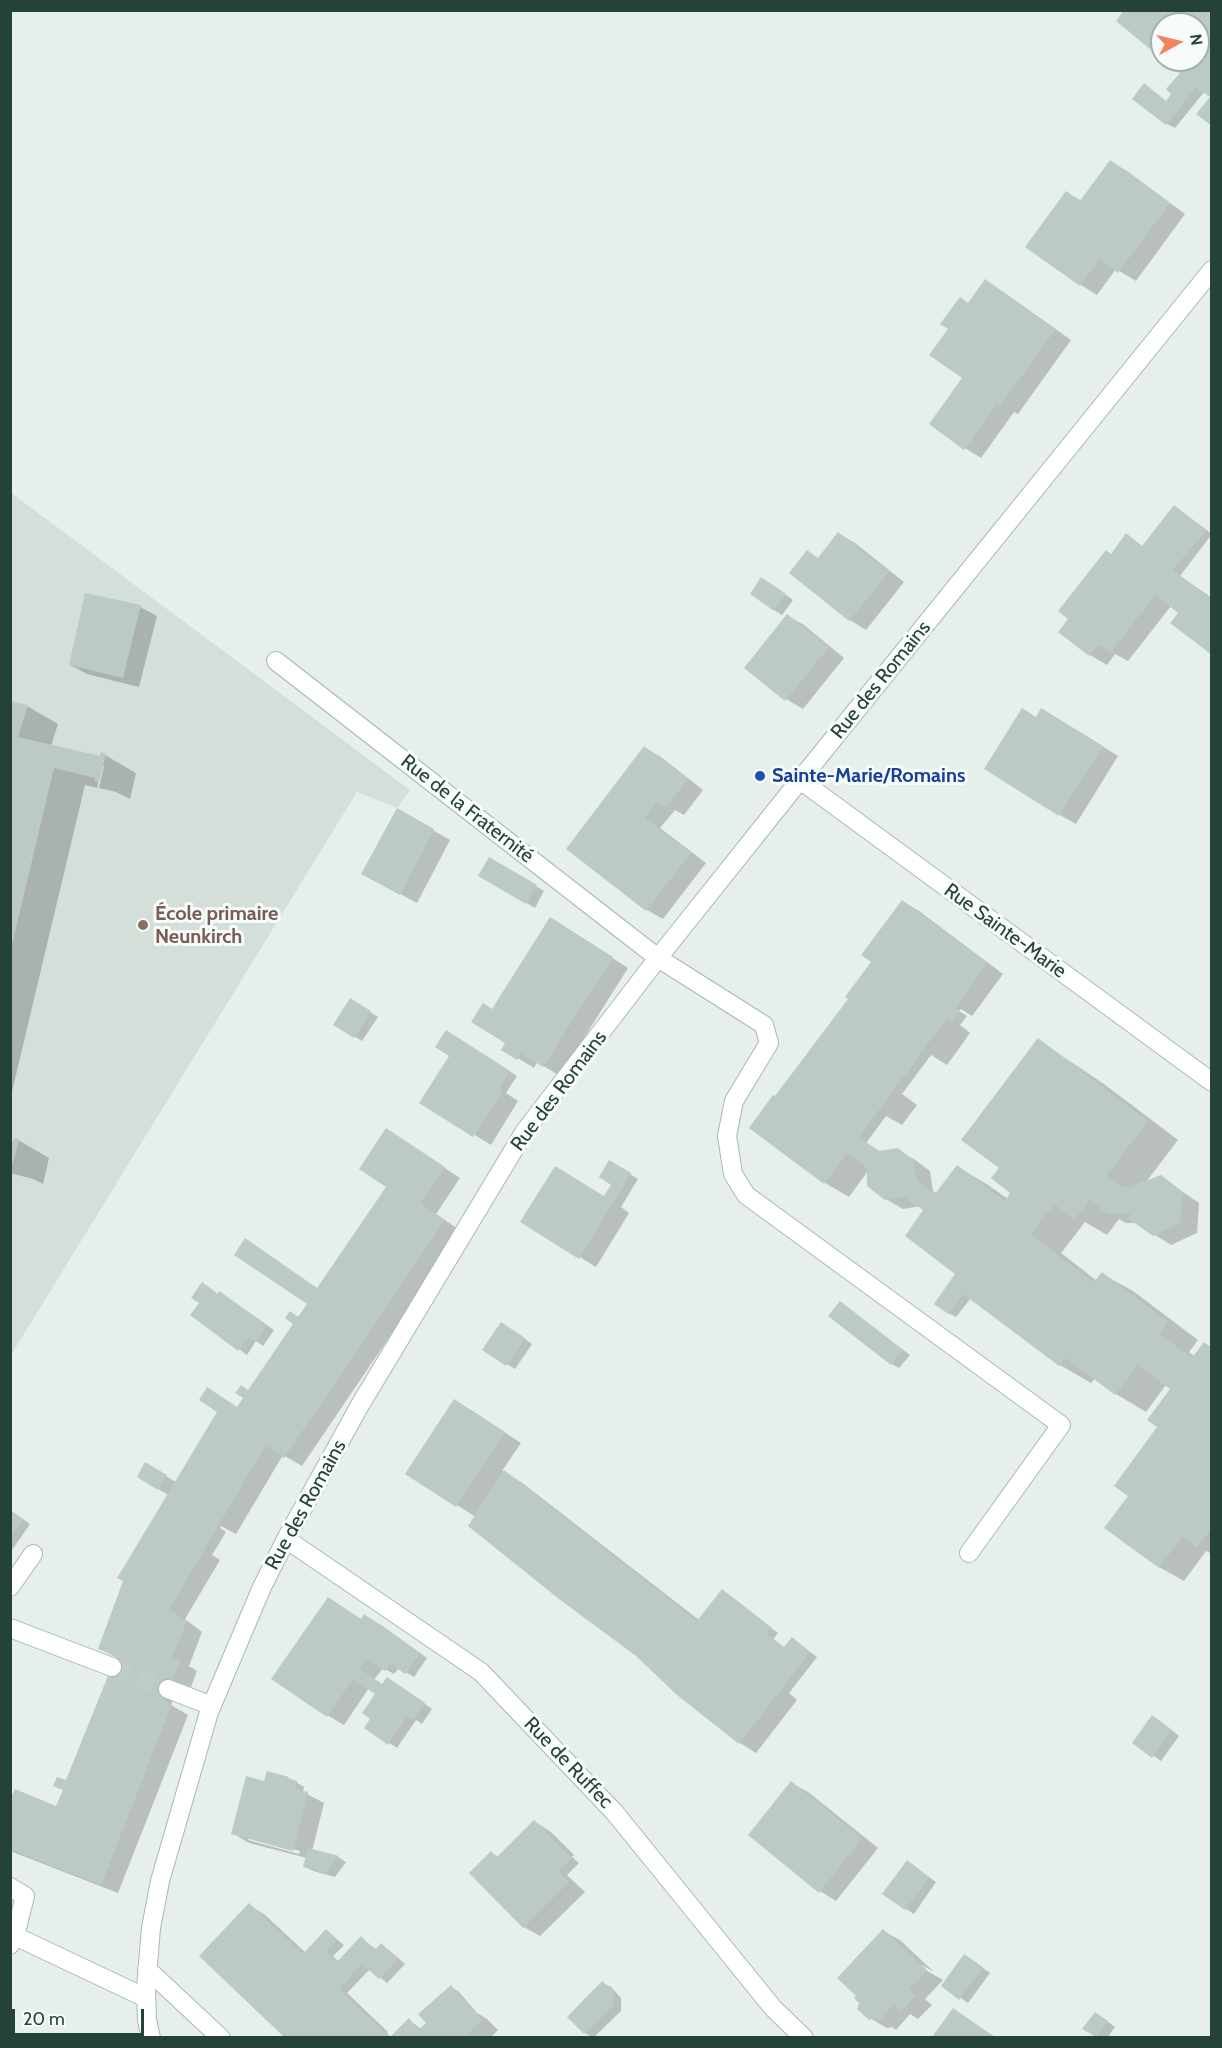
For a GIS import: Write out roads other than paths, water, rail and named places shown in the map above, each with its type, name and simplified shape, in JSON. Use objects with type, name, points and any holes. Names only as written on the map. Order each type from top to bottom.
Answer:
[{"type":"street","name":"Rue des Romains","points":[[151,2037],[146,1998],[151,1928],[160,1881],[187,1783],[212,1706],[261,1587],[360,1405],[525,1131],[658,958],[800,780],[1212,270]]},
{"type":"street","name":"Rue de la Fraternité","points":[[276,661],[658,958],[764,1025],[769,1042],[734,1101],[727,1136],[733,1174],[746,1195],[1061,1425],[969,1553]]},
{"type":"street","name":"Rue Sainte-Marie","points":[[800,780],[1212,1082]]},
{"type":"street","name":"Rue de Ruffec","points":[[286,1539],[482,1672],[615,1813],[773,2008],[804,2037]]},
{"type":"street","points":[[10,1587],[33,1554]]},
{"type":"street","points":[[10,1628],[112,1667]]},
{"type":"street","points":[[168,1689],[212,1706]]},
{"type":"street","points":[[10,1887],[25,1896],[13,1940],[146,1998]]},
{"type":"street","points":[[147,1969],[221,2037]]},
{"type":"tunnel","points":[[112,1667],[168,1689]]},
{"type":"place","name":"Sainte-Marie/Romains","points":[[760,776]]},
{"type":"place","name":"École primaire Neunkirch","points":[[143,925]]}]
